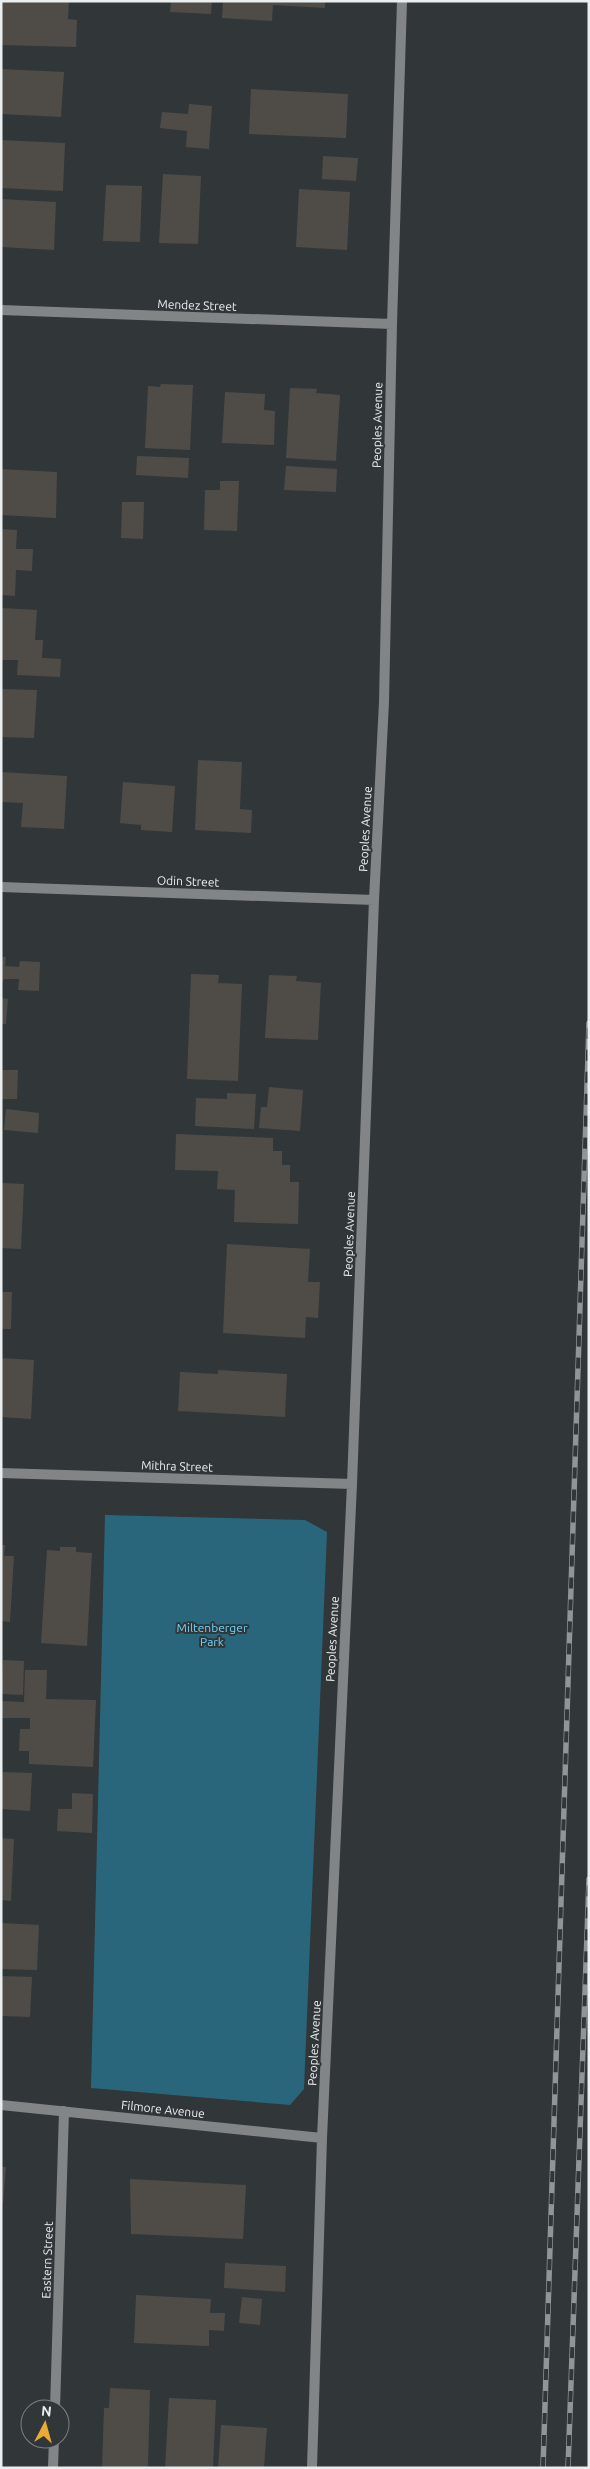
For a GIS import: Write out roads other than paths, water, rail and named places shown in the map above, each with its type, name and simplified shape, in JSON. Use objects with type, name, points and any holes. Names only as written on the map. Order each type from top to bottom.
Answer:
[{"type":"street","name":"Peoples Avenue","points":[[312,2468],[322,2138],[352,1484],[374,900],[384,702],[392,324],[402,1]]},
{"type":"street","name":"Mendez Street","points":[[1,310],[392,324]]},
{"type":"street","name":"Odin Street","points":[[1,887],[374,900]]},
{"type":"street","name":"Mithra Street","points":[[1,1473],[352,1484]]},
{"type":"street","name":"Filmore Avenue","points":[[1,2104],[322,2138]]},
{"type":"street","name":"Eastern Street","points":[[55,2399],[64,2111]]},
{"type":"street","points":[[53,2468],[54,2449]]},
{"type":"railway","points":[[543,2468],[589,1023]]},
{"type":"railway","points":[[568,2468],[589,1879]]},
{"type":"park label","name":"Miltenberger Park","points":[[212,1634]]}]
